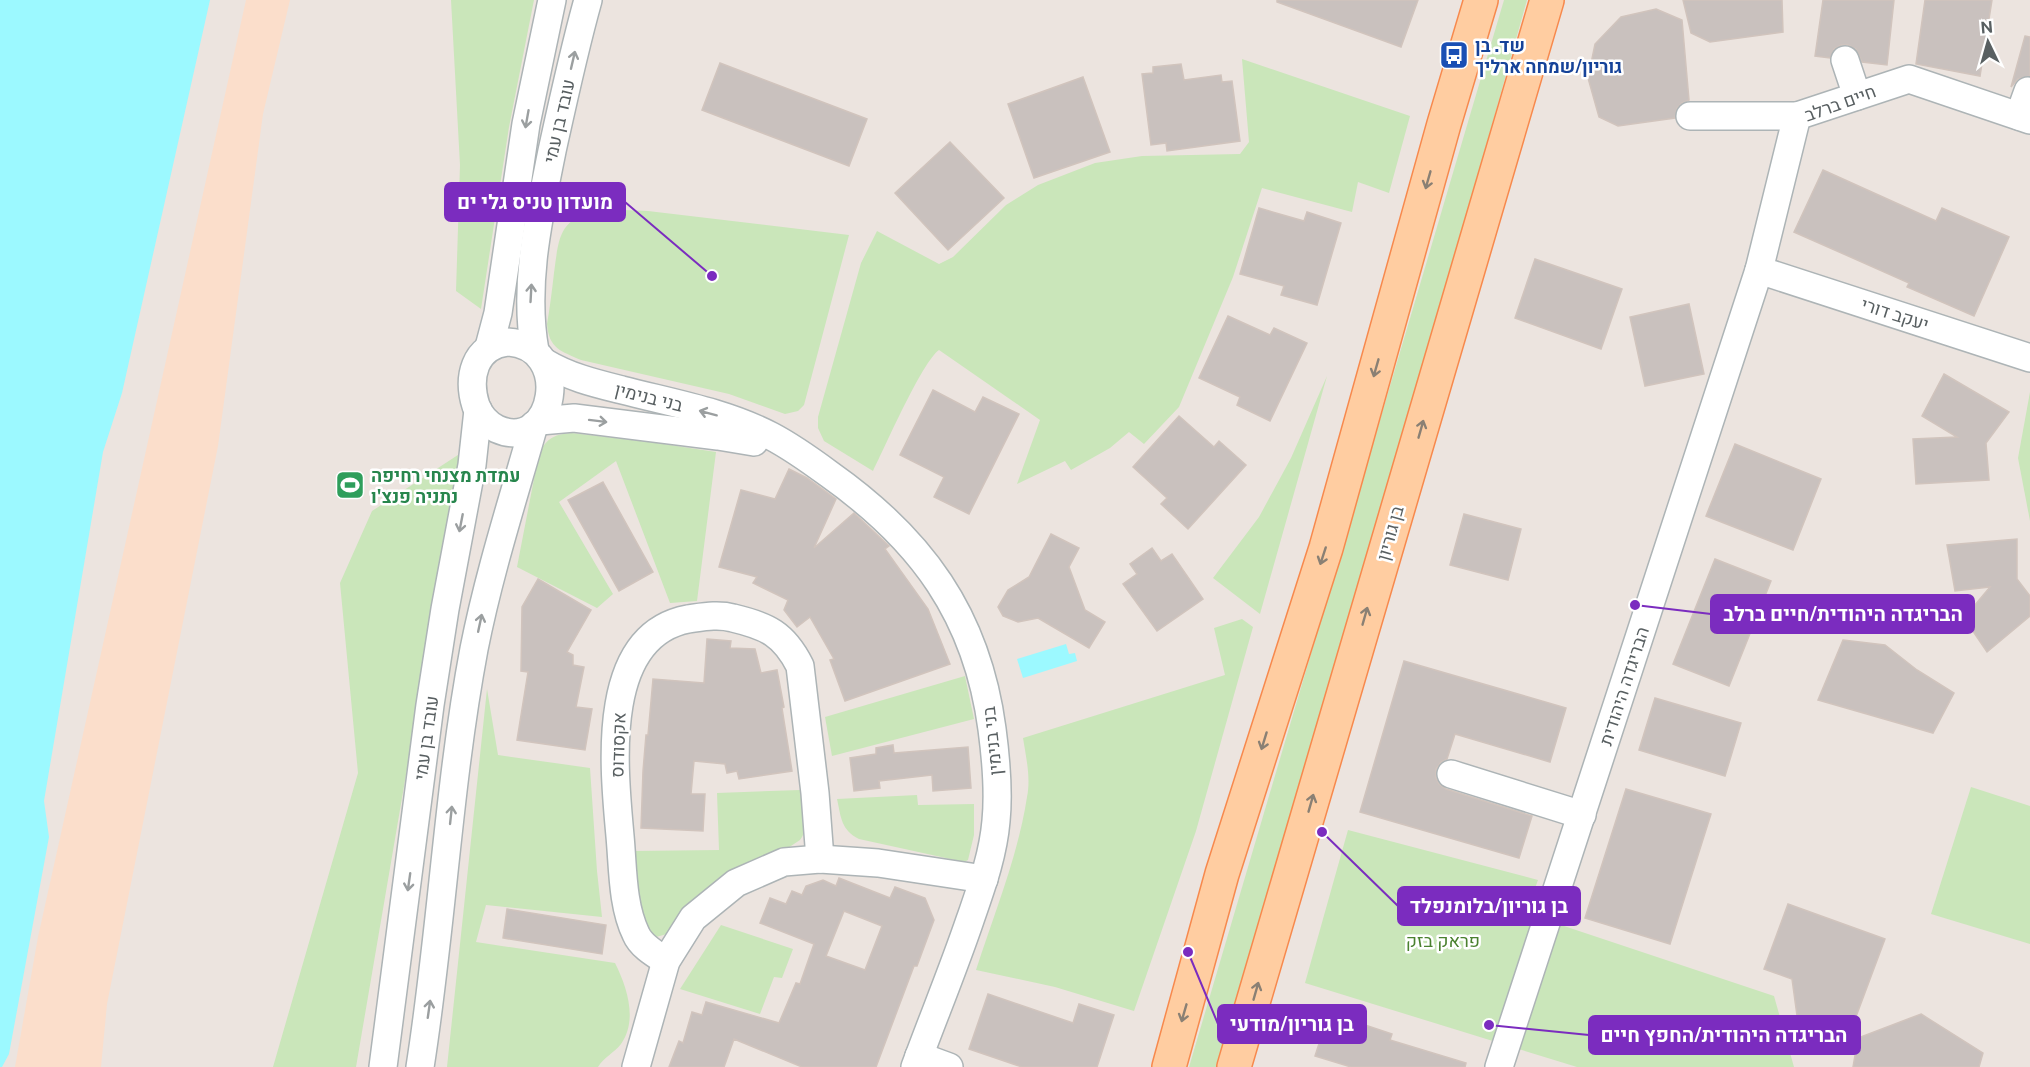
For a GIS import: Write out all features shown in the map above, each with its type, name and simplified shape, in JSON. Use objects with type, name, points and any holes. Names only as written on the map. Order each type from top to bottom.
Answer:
[{"type":"main road","points":[[1169,1067],[1222,874],[1326,548],[1444,124],[1481,0]]},
{"type":"main road","name":"בן גוריון","points":[[1234,1067],[1547,4]]},
{"type":"street","name":"עובד בן עמי","points":[[489,347],[498,312],[526,124],[552,0]]},
{"type":"street","name":"עובד בן עמי","points":[[540,356],[530,315],[539,225],[557,129],[588,0]]},
{"type":"street","points":[[1845,60],[1857,96]]},
{"type":"street","name":"חיים ברלב","points":[[1759,270],[1797,116],[1909,79],[1940,79],[2026,109]]},
{"type":"street","points":[[1690,116],[1797,116]]},
{"type":"street","name":"יעקב דורי","points":[[1759,270],[2030,358]]},
{"type":"street","name":"הבריגדה היהודית","points":[[1499,1067],[1759,270]]},
{"type":"street","points":[[517,342],[540,356],[550,389],[547,410],[537,423],[525,431],[514,433],[502,431],[484,420],[473,396],[472,383],[474,369],[480,356],[489,347],[498,343],[517,342]]},
{"type":"street","name":"בני בנימין","points":[[540,356],[577,379],[713,414],[745,424],[771,436],[817,465],[873,506],[927,565],[952,601],[967,632],[983,675],[995,750],[996,821],[984,879],[917,1062]]},
{"type":"street","name":"עובד בן עמי","points":[[383,1067],[430,705],[472,465],[478,410]]},
{"type":"street","name":"בני בנימין","points":[[537,423],[574,418],[718,436],[766,445],[817,465]]},
{"type":"street","name":"עובד בן עמי","points":[[420,1067],[429,1012],[456,768],[474,649],[486,593],[537,423]]},
{"type":"street","name":"אקסודוס","points":[[666,961],[650,951],[636,936],[626,902],[617,792],[617,714],[631,662],[652,635],[677,621],[707,616],[729,617],[757,624],[774,632],[791,649],[800,666],[815,793],[820,859]]},
{"type":"street","points":[[1452,774],[1581,815]]},
{"type":"street","points":[[636,1067],[666,961],[693,918],[736,883],[784,862],[820,859],[888,864],[984,879]]},
{"type":"street","points":[[917,1062],[949,1067]]},
{"type":"green space","points":[[451,0],[534,0],[509,127],[481,309],[456,291],[460,165]]},
{"type":"green space","points":[[1504,0],[1527,0],[1335,683],[1221,1067],[1189,1067]]},
{"type":"green space","points":[[1242,59],[1410,116],[1389,193],[1358,182],[1352,212],[1262,188],[1233,277],[1179,407],[1144,444],[1129,432],[1110,448],[1071,470],[1065,461],[1017,484],[1040,420],[939,350],[914,387],[873,471],[824,441],[818,428],[818,417],[861,263],[877,231],[939,264],[953,257],[1006,205],[1038,185],[1095,163],[1142,156],[1240,154],[1249,142]]},
{"type":"green space","points":[[601,209],[648,211],[849,235],[804,405],[798,411],[785,414],[729,394],[581,360],[557,348],[550,339],[547,324],[560,239],[569,223],[587,213]]},
{"type":"green space","points":[[1327,376],[1260,614],[1213,578],[1259,517],[1291,458]]},
{"type":"green space","points":[[2030,392],[2030,521],[2018,458]]},
{"type":"green space","points":[[572,433],[716,452],[697,601],[670,603],[616,461],[559,502],[613,594],[597,608],[517,567],[539,453],[552,438]]},
{"type":"green space","points":[[461,453],[356,1067],[273,1067],[358,773],[340,583],[372,511]]},
{"type":"green space","points":[[1242,619],[1253,627],[1196,831],[1134,1011],[1055,987],[976,970],[1012,863],[1023,819],[1028,790],[1028,768],[1023,738],[1225,675],[1214,628]]},
{"type":"green space","points":[[965,676],[974,719],[832,756],[825,717]]},
{"type":"green space","points":[[487,689],[498,755],[590,768],[602,917],[486,905],[476,942],[615,963],[627,993],[629,1025],[621,1044],[598,1067],[447,1067]]},
{"type":"green space","points":[[1971,787],[2030,806],[2030,944],[1931,914]]},
{"type":"green space","points":[[800,790],[805,823],[800,840],[677,921],[667,934],[656,937],[650,934],[639,910],[633,851],[719,850],[717,793]]},
{"type":"green space","points":[[917,795],[918,805],[974,804],[974,835],[968,860],[964,862],[859,839],[845,827],[837,799]]},
{"type":"green space","name":"פראק בזק","points":[[1348,830],[1538,880],[1525,916],[1558,924],[1774,996],[1794,1067],[1577,1067],[1305,983]]},
{"type":"green space","points":[[721,925],[793,949],[782,978],[774,977],[760,1014],[680,989]]},
{"type":"sand","points":[[246,0],[290,0],[263,114],[218,446],[107,1004],[101,1067],[15,1067],[38,937]]},
{"type":"water","points":[[0,0],[210,0],[122,393],[103,452],[44,801],[49,837],[9,1054],[2,1067],[0,1067]]},
{"type":"water","points":[[1066,644],[1069,654],[1075,653],[1077,661],[1023,678],[1017,659]]},
{"type":"building","points":[[1277,0],[1418,0],[1401,47],[1277,2]]},
{"type":"building","points":[[1683,0],[1782,0],[1783,32],[1710,42],[1691,33]]},
{"type":"building","points":[[1823,0],[1894,0],[1887,65],[1862,62],[1856,49],[1848,45],[1841,45],[1834,49],[1830,58],[1815,56]]},
{"type":"building","points":[[1925,0],[1992,0],[1980,76],[1916,64]]},
{"type":"building","points":[[1656,9],[1682,20],[1689,100],[1677,108],[1675,118],[1618,126],[1599,117],[1588,78],[1595,44],[1621,17]]},
{"type":"building","points":[[2025,36],[2030,37],[2030,76],[2018,79],[2011,87]]},
{"type":"building","points":[[720,63],[867,119],[849,166],[702,110]]},
{"type":"building","points":[[1181,64],[1184,80],[1221,75],[1222,82],[1232,81],[1240,141],[1167,151],[1166,143],[1151,145],[1142,74],[1153,73],[1153,67]]},
{"type":"building","points":[[1083,77],[1110,152],[1034,178],[1008,104]]},
{"type":"building","points":[[950,142],[1004,198],[948,250],[895,193]]},
{"type":"building","points":[[1823,170],[1936,221],[1942,208],[2009,237],[1974,316],[1907,287],[1909,283],[1794,232]]},
{"type":"building","points":[[1259,208],[1304,221],[1307,212],[1341,223],[1317,305],[1281,295],[1284,286],[1240,274]]},
{"type":"building","points":[[1535,259],[1622,289],[1601,349],[1515,318]]},
{"type":"building","points":[[1689,304],[1704,374],[1645,386],[1630,317]]},
{"type":"building","points":[[1228,316],[1270,335],[1274,328],[1307,343],[1270,421],[1237,405],[1240,397],[1199,378]]},
{"type":"building","points":[[1944,374],[2009,412],[1986,443],[1989,480],[1916,484],[1913,439],[1957,437],[1922,416]]},
{"type":"building","points":[[933,390],[975,412],[983,397],[1019,414],[969,514],[934,497],[944,477],[900,455]]},
{"type":"building","points":[[1179,416],[1214,447],[1219,441],[1246,465],[1188,529],[1161,504],[1167,498],[1133,467]]},
{"type":"building","points":[[1735,444],[1821,479],[1793,550],[1706,516]]},
{"type":"building","points":[[789,469],[807,478],[836,499],[814,548],[854,513],[889,546],[885,549],[928,609],[950,664],[845,701],[830,660],[834,659],[810,617],[797,627],[784,610],[788,600],[753,583],[757,577],[719,567],[741,490],[775,499]]},
{"type":"building","points":[[603,482],[653,572],[619,591],[568,500]]},
{"type":"building","points":[[1464,514],[1521,529],[1508,580],[1450,565]]},
{"type":"building","points":[[1051,534],[1079,548],[1069,567],[1085,610],[1105,622],[1089,648],[1038,618],[1018,622],[1003,616],[998,607],[1008,590],[1029,577]]},
{"type":"building","points":[[2017,539],[2017,579],[2030,596],[2030,616],[1987,652],[1964,618],[1990,587],[1955,591],[1947,545]]},
{"type":"building","points":[[1152,548],[1161,561],[1172,554],[1203,599],[1157,631],[1123,584],[1137,574],[1130,564]]},
{"type":"building","points":[[1715,559],[1771,581],[1729,686],[1673,664]]},
{"type":"building","points":[[538,579],[591,610],[567,652],[573,655],[573,665],[584,667],[576,707],[592,709],[585,750],[517,740],[528,672],[521,671],[522,607]]},
{"type":"building","points":[[707,639],[731,641],[730,648],[755,649],[761,673],[777,670],[792,771],[739,779],[737,771],[727,773],[725,764],[694,761],[691,794],[705,794],[703,831],[641,828],[643,771],[653,679],[704,683]]},
{"type":"building","points":[[1843,640],[1885,645],[1917,670],[1954,693],[1933,733],[1818,700]]},
{"type":"building","points":[[1404,661],[1566,708],[1550,762],[1455,734],[1447,759],[1441,762],[1436,769],[1439,784],[1446,789],[1532,816],[1519,858],[1360,812]]},
{"type":"building","points":[[1655,698],[1741,723],[1725,776],[1639,750]]},
{"type":"building","points":[[893,745],[894,753],[968,747],[971,788],[933,791],[932,775],[879,781],[880,788],[854,791],[850,758],[876,754],[876,748]]},
{"type":"building","points":[[1626,789],[1711,814],[1670,944],[1585,918]]},
{"type":"building","points":[[839,878],[890,898],[895,887],[925,898],[934,920],[876,1067],[802,1067],[734,1039],[724,1067],[669,1067],[679,1041],[683,1043],[692,1012],[702,1015],[706,1002],[779,1023],[796,983],[800,984],[814,944],[760,923],[770,898],[786,904],[792,891],[802,895],[806,886],[823,880],[836,886]],"holes":[[[844,911],[882,926],[865,970],[826,956]]]},
{"type":"building","points":[[1788,904],[1885,939],[1854,1022],[1799,1030],[1792,979],[1764,969]]},
{"type":"building","points":[[507,909],[606,925],[602,954],[503,938]]},
{"type":"building","points":[[988,994],[1073,1023],[1079,1004],[1114,1015],[1097,1067],[1022,1067],[969,1049]]},
{"type":"building","points":[[1329,1013],[1392,1034],[1390,1040],[1466,1063],[1465,1067],[1351,1067],[1315,1056]]},
{"type":"building","points":[[1921,1014],[1983,1053],[1979,1067],[1853,1067],[1858,1038]]},
{"type":"place","name":"שד. בן גוריון/שמחה ארליך","points":[[1454,55]]},
{"type":"place","name":"מועדון טניס גלי ים","points":[[712,276]]},
{"type":"place","name":"עמדת מצנחי רחיפה נתניה פנצ'ו","points":[[350,485]]},
{"type":"place","name":"הבריגדה היהודית/חיים ברלב","points":[[1635,605]]},
{"type":"place","name":"בן גוריון/בלומנפלד","points":[[1322,832]]},
{"type":"place","name":"בן גוריון/מודעי","points":[[1188,952]]},
{"type":"place","name":"הבריגדה היהודית/החפץ חיים","points":[[1489,1025]]}]
